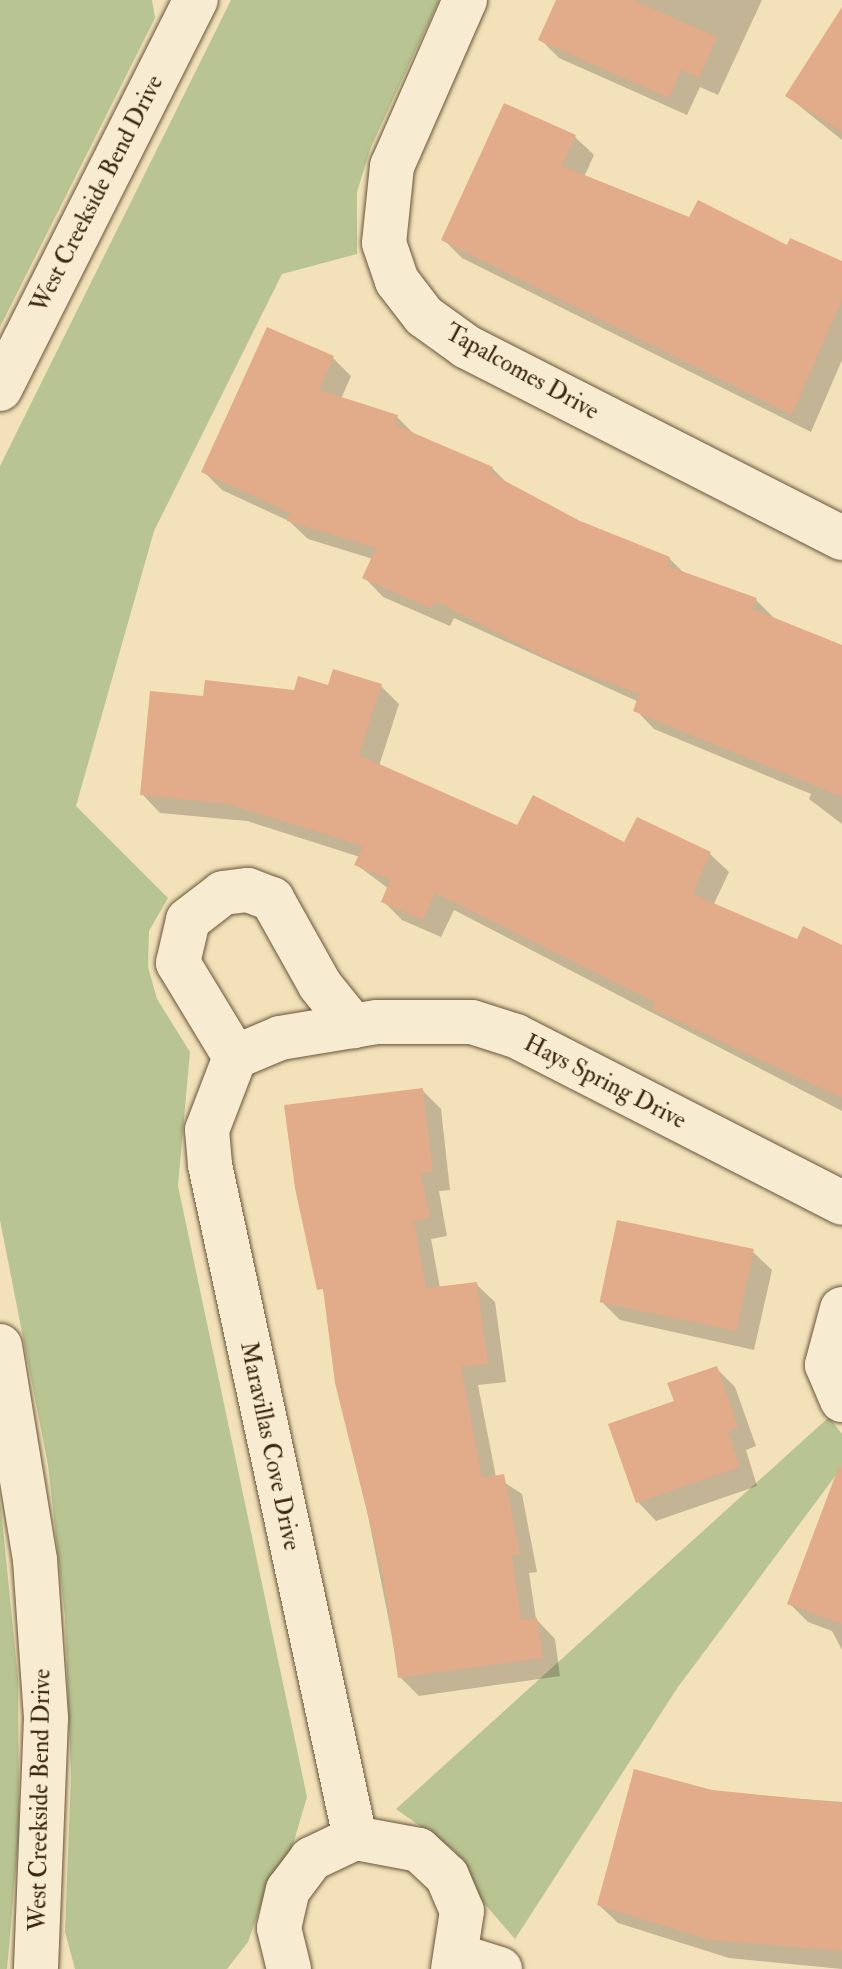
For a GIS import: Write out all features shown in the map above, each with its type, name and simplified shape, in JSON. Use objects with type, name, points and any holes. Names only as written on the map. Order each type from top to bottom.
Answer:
[{"type":"street","name":"West Creekside Bend Drive","points":[[0,389],[196,0]]},
{"type":"street","name":"Tapalcomes Drive","points":[[465,0],[392,166],[384,243],[397,281],[424,316],[467,347],[842,538]]},
{"type":"street","points":[[235,1057],[178,963],[188,920],[223,893],[248,890],[272,899],[320,985],[353,1026]]},
{"type":"street","name":"Hays Spring Drive","points":[[235,1057],[280,1038],[423,1018],[516,1036],[842,1203]]},
{"type":"street","name":"Maravillas Cove Drive","points":[[235,1057],[210,1118],[210,1165],[355,1838]]},
{"type":"street","points":[[842,1309],[827,1365],[842,1400]]},
{"type":"street","name":"West Creekside Bend Drive","points":[[0,1346],[35,1560],[46,1718],[36,1969]]},
{"type":"street","points":[[289,1969],[279,1928],[288,1890],[311,1859],[355,1838],[419,1850],[447,1876],[462,1911],[456,1962],[500,1969]]},
{"type":"green space","points":[[0,0],[152,0],[155,18],[0,327]]},
{"type":"green space","points":[[231,0],[439,0],[371,147],[357,192],[357,254],[282,274],[154,531],[76,806],[168,898],[149,931],[148,967],[157,999],[190,1052],[178,1186],[307,1797],[289,1858],[272,1874],[248,1942],[227,1969],[75,1969],[65,1932],[71,1775],[65,1617],[48,1465],[0,1220],[0,466]]},
{"type":"green space","points":[[829,1417],[842,1434],[842,1467],[678,1687],[515,1939],[483,1902],[455,1851],[396,1809]]},
{"type":"green space","points":[[0,1499],[18,1678],[19,1832],[7,1969],[0,1969]]},
{"type":"building","points":[[556,0],[633,0],[717,37],[699,78],[681,70],[669,98],[538,40]]},
{"type":"building","points":[[842,7],[842,132],[785,96]]},
{"type":"building","points":[[504,103],[576,135],[562,166],[689,217],[698,200],[787,245],[790,238],[842,261],[842,299],[792,415],[441,240]]},
{"type":"building","points":[[267,327],[334,356],[319,390],[398,415],[395,425],[493,467],[490,473],[580,521],[670,557],[667,566],[757,598],[752,609],[842,645],[842,797],[633,711],[639,694],[549,659],[435,601],[432,609],[362,578],[376,548],[287,521],[290,513],[201,472]]},
{"type":"building","points":[[333,669],[382,684],[359,755],[517,825],[533,795],[624,842],[637,817],[711,852],[692,894],[797,939],[803,926],[842,945],[842,1098],[652,1009],[655,1002],[435,893],[423,920],[381,902],[390,880],[354,865],[363,846],[227,804],[140,795],[150,691],[203,696],[205,680],[294,690],[298,676],[328,685]]},
{"type":"building","points":[[423,1088],[433,1172],[421,1173],[430,1218],[414,1221],[426,1288],[477,1282],[488,1364],[461,1367],[482,1478],[504,1474],[520,1554],[512,1555],[521,1620],[537,1618],[543,1658],[398,1678],[384,1580],[335,1383],[323,1289],[317,1290],[295,1188],[284,1105]]},
{"type":"building","points":[[617,1220],[754,1249],[736,1331],[600,1302]]},
{"type":"building","points":[[717,1366],[738,1427],[728,1432],[740,1467],[636,1503],[608,1424],[674,1401],[667,1383]]},
{"type":"building","points":[[839,1466],[842,1467],[842,1624],[787,1604]]},
{"type":"building","points":[[634,1769],[712,1790],[842,1803],[842,1951],[709,1940],[597,1905]]}]
